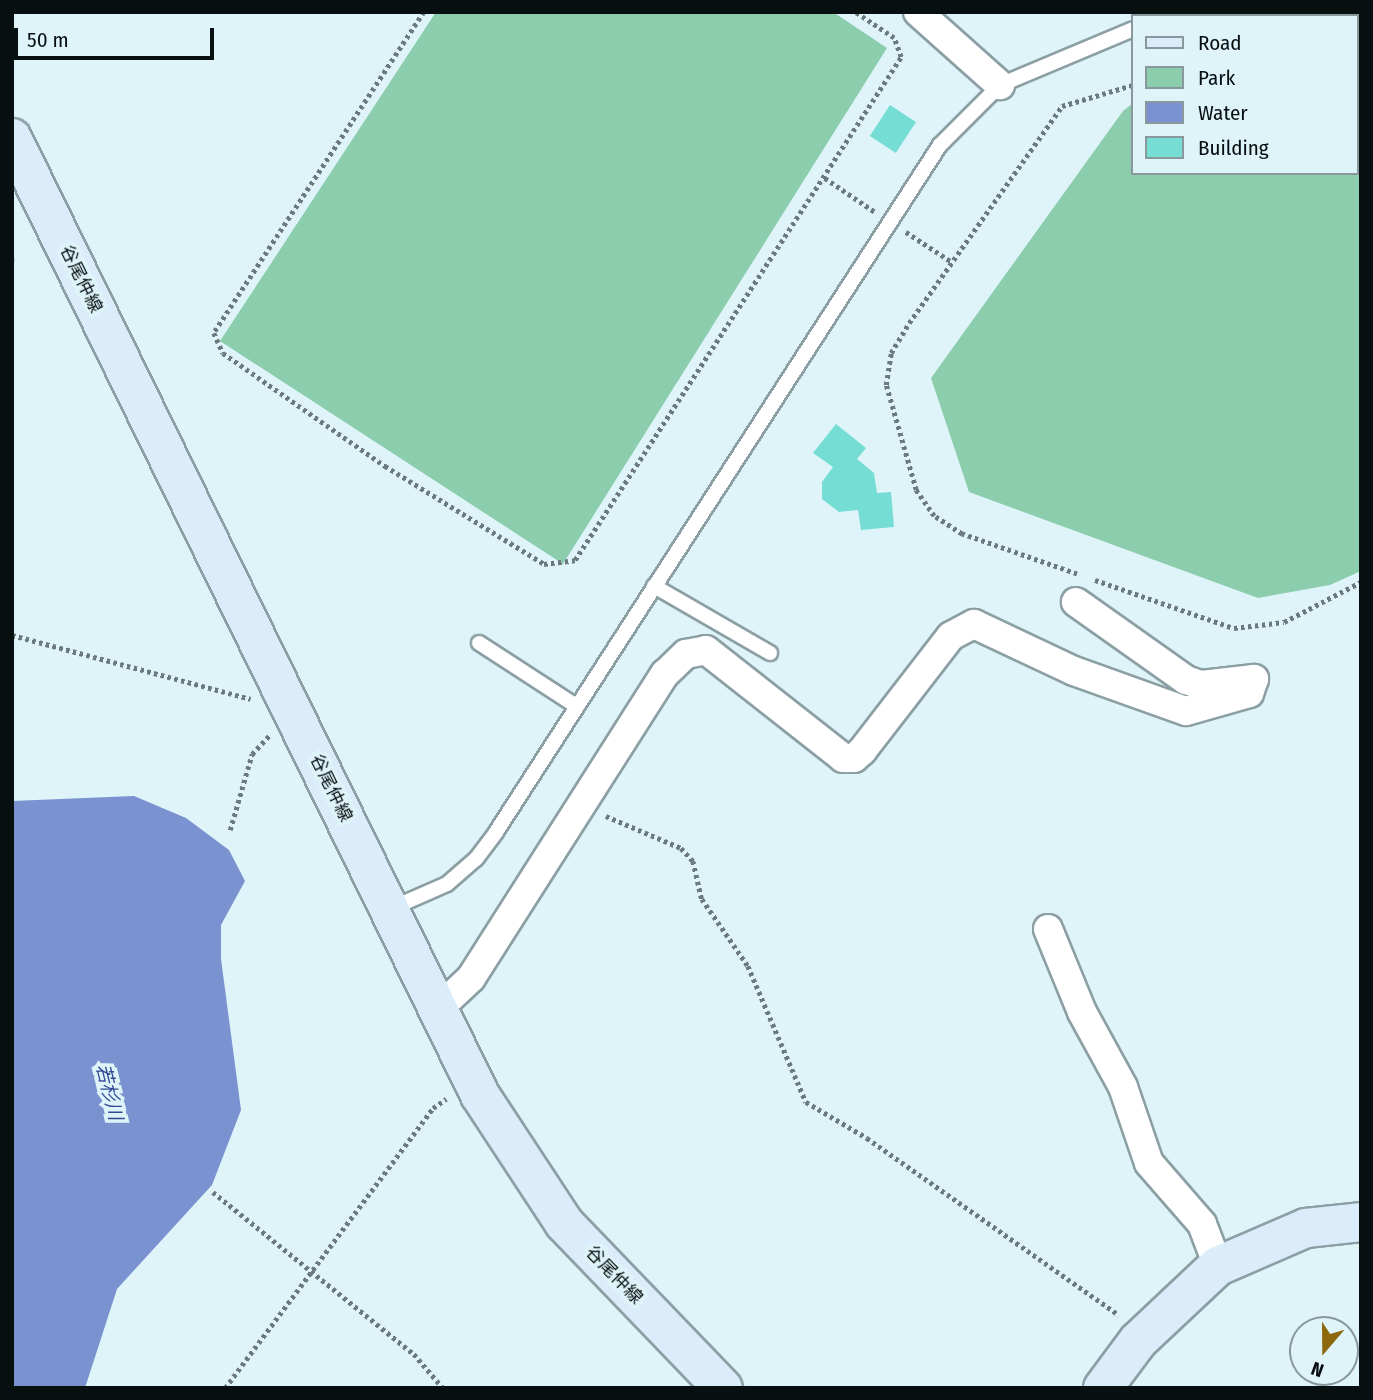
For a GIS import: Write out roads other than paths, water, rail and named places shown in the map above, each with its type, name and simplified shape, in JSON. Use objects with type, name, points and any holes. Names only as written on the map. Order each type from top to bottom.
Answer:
[{"type":"main road","name":"谷尾仲線","points":[[12,138],[473,1080],[564,1223],[723,1388]]},
{"type":"main road","points":[[1103,1388],[1146,1333],[1218,1266],[1306,1228],[1361,1222]]},
{"type":"street","points":[[918,12],[1000,85]]},
{"type":"street","points":[[438,1009],[471,978],[665,674],[686,654],[706,650],[843,758],[854,758],[862,751],[951,636],[974,624],[1074,671],[1186,711],[1249,693],[1254,679],[1201,685],[1186,680],[1076,602]]},
{"type":"street","points":[[1048,929],[1082,1012],[1123,1087],[1149,1163],[1202,1224],[1218,1266]]},
{"type":"lane","points":[[390,909],[447,884],[476,859],[940,145],[1000,85],[1132,29]]},
{"type":"lane","points":[[654,586],[770,653]]},
{"type":"lane","points":[[480,643],[576,706]]},
{"type":"water","name":"若杉川","points":[[134,796],[186,818],[229,850],[245,881],[221,925],[221,959],[241,1110],[212,1185],[117,1289],[85,1388],[12,1388],[12,801]]}]
